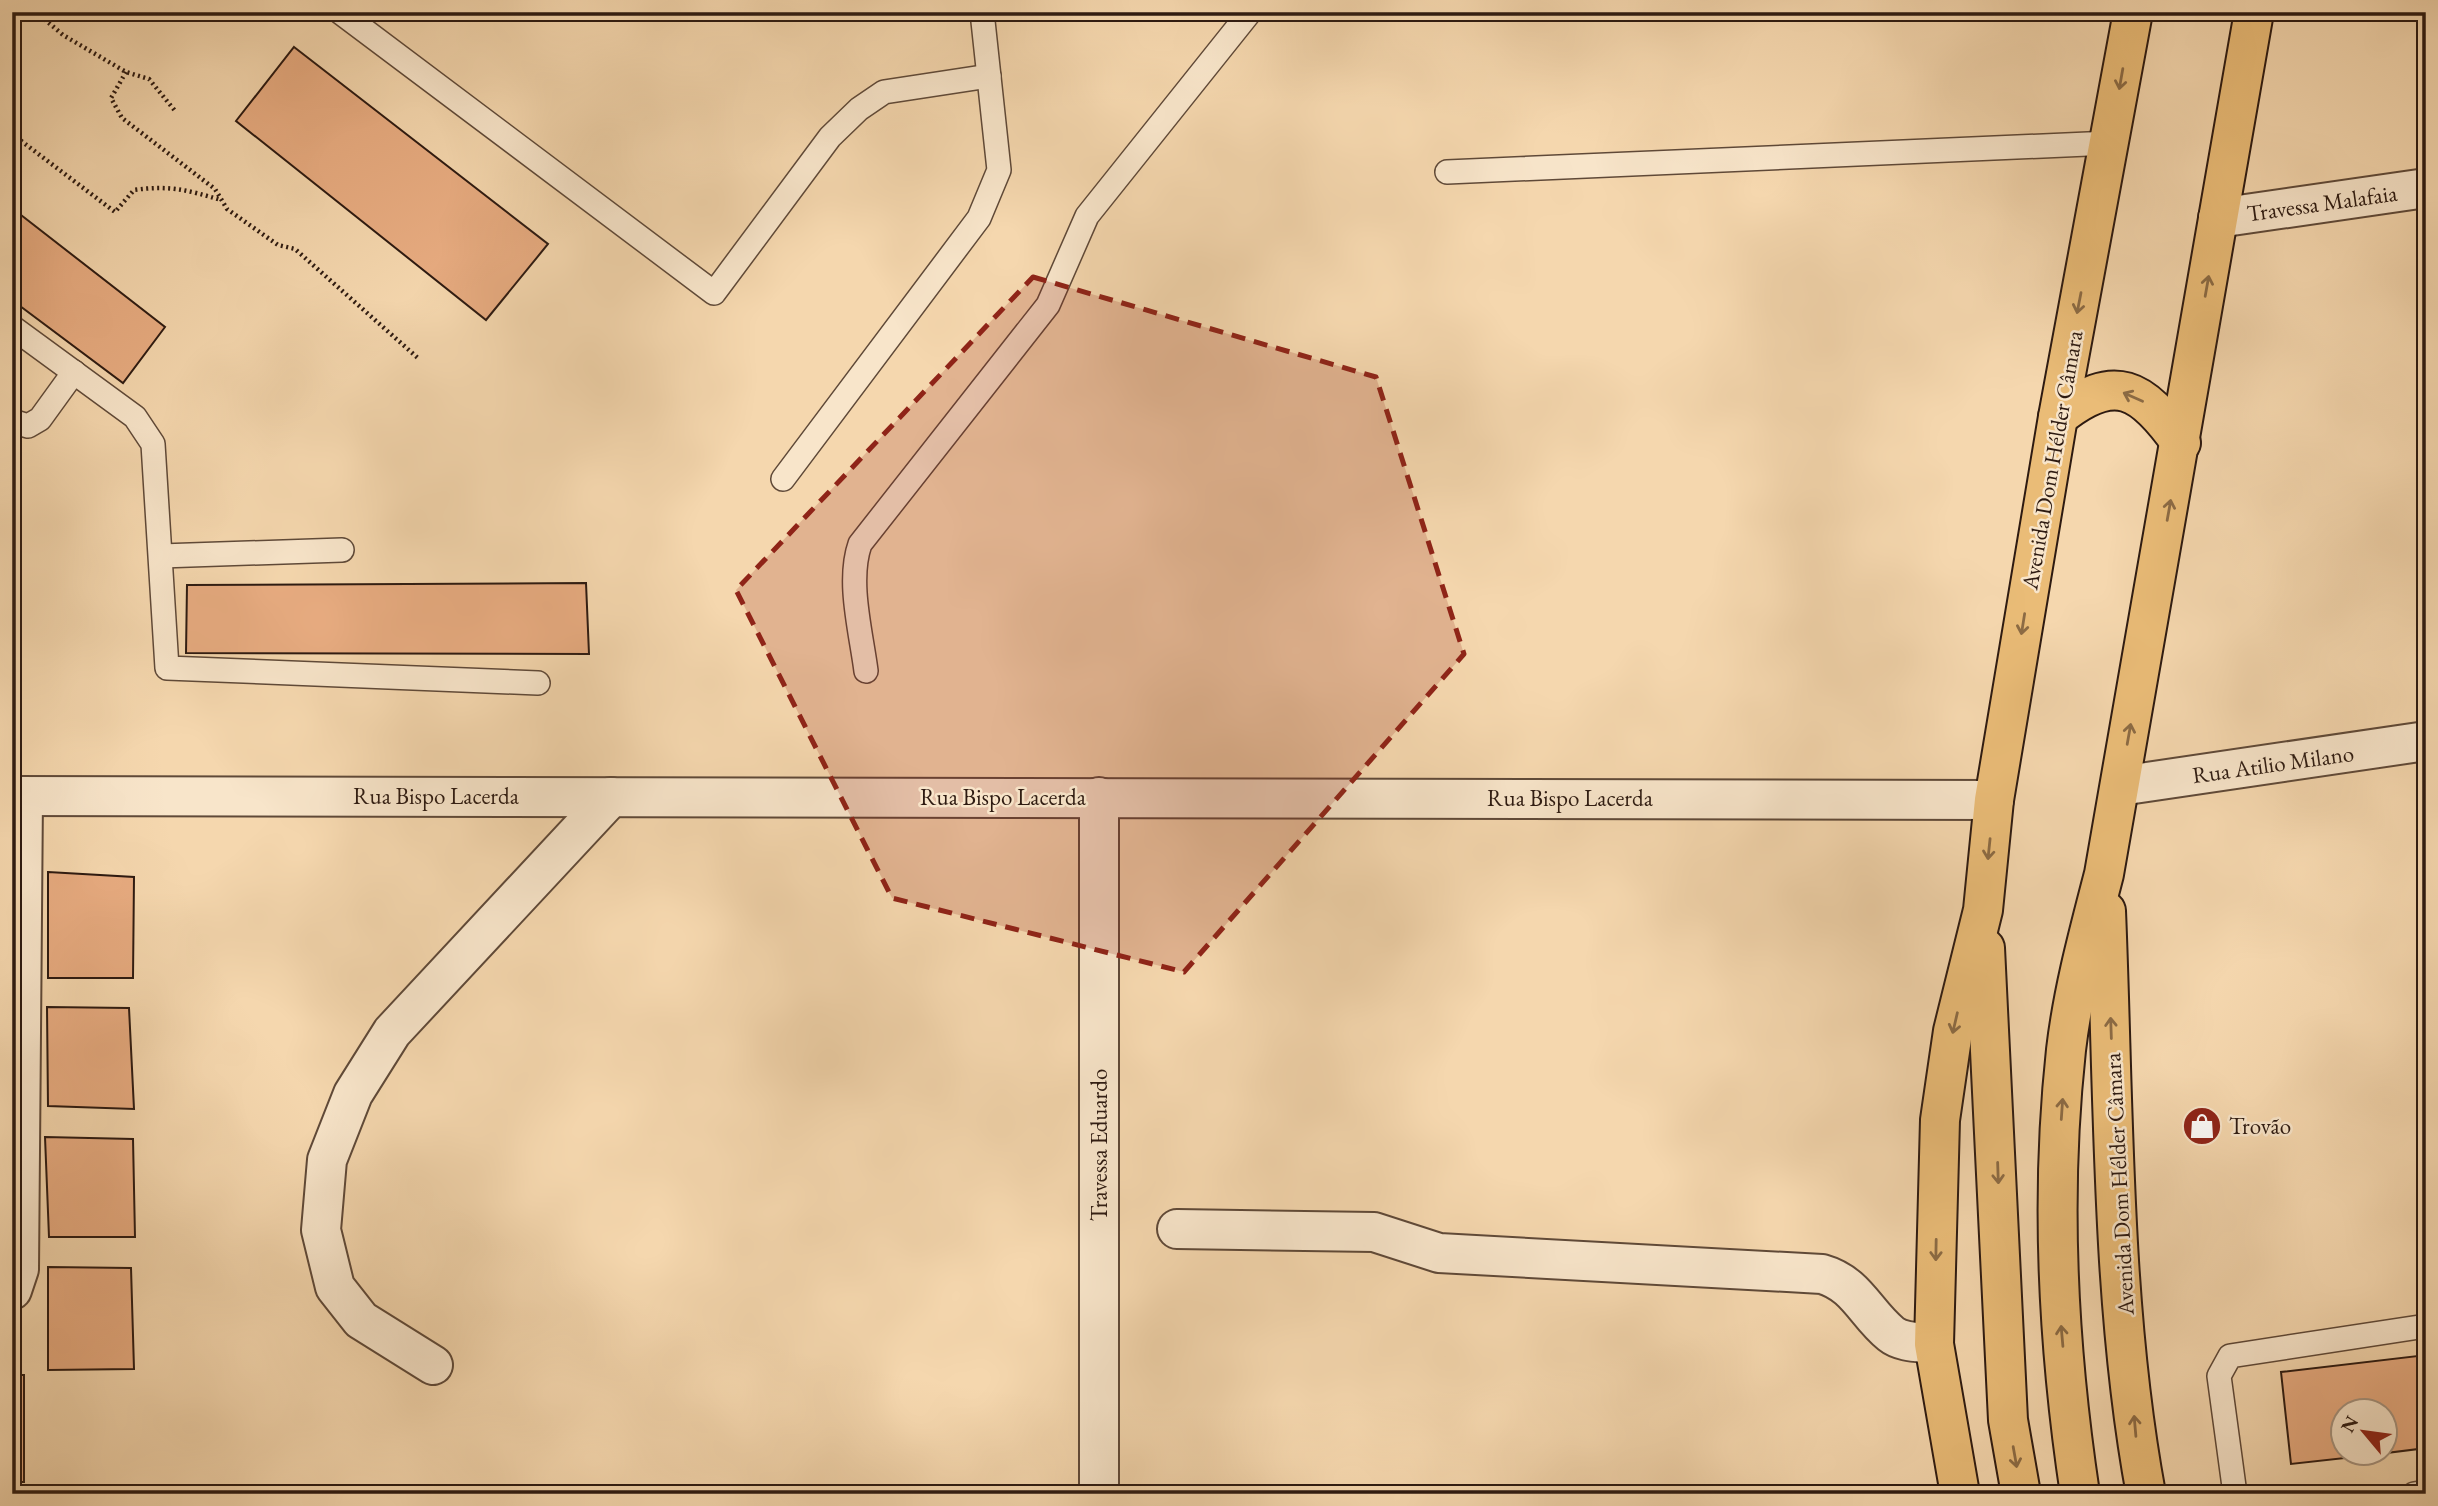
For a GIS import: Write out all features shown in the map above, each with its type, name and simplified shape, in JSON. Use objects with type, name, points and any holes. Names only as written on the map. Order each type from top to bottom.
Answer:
[{"type":"main road","name":"Avenida Dom Hélder Câmara","points":[[1960,1494],[1934,1344],[1940,1121],[1953,1031],[1983,910],[1994,800],[2058,417],[2133,12]]},
{"type":"main road","points":[[2239,85],[2243,12]]},
{"type":"main road","name":"Avenida Dom Hélder Câmara","points":[[2080,1494],[2069,1404],[2058,1243],[2066,1050],[2081,962],[2104,874],[2120,786],[2181,443],[2239,85],[2254,12]]},
{"type":"main road","points":[[2058,417],[2080,399],[2114,390],[2137,396],[2160,413],[2181,443]]},
{"type":"main road","name":"Avenida Dom Hélder Câmara","points":[[2104,874],[2121,1269],[2137,1448],[2146,1494]]},
{"type":"main road","name":"Avenida Dom Hélder Câmara","points":[[1983,910],[1996,1129],[2008,1420],[2021,1494]]},
{"type":"street","name":"Travessa Malafaia","points":[[2218,218],[2426,188]]},
{"type":"street","name":"Rua Atilio Milano","points":[[2120,786],[2426,741]]},
{"type":"street","name":"Rua Bispo Lacerda","points":[[18,796],[1994,800]]},
{"type":"street","points":[[12,1290],[19,1269],[18,796]]},
{"type":"street","points":[[433,1365],[361,1320],[335,1287],[321,1230],[327,1160],[353,1094],[392,1032],[611,797]]},
{"type":"street","name":"Travessa Eduardo","points":[[1099,797],[1099,1494]]},
{"type":"street","points":[[1177,1229],[1374,1232],[1439,1253],[1822,1274],[1839,1279],[1853,1289],[1892,1335],[1905,1340],[1934,1344]]},
{"type":"lane","points":[[340,12],[715,293],[830,137],[859,109],[884,92],[989,76]]},
{"type":"lane","points":[[783,479],[979,218],[999,170],[982,12]]},
{"type":"lane","points":[[866,671],[855,577],[855,558],[860,544],[1048,305],[1087,216],[1250,12]]},
{"type":"lane","points":[[1447,172],[2110,143]]},
{"type":"lane","points":[[12,327],[135,417],[150,437],[161,556],[167,668],[538,683]]},
{"type":"lane","points":[[12,421],[28,426],[40,419],[74,372]]},
{"type":"lane","points":[[161,556],[342,550]]},
{"type":"lane","points":[[2235,1494],[2219,1376],[2230,1356],[2426,1326]]},
{"type":"lane","points":[[2414,1494],[2426,1492]]},
{"type":"path","points":[[36,12],[63,36],[126,72],[149,79],[176,112]]},
{"type":"path","points":[[126,72],[111,99],[122,118],[215,189],[227,209],[278,245],[295,249],[419,359]]},
{"type":"path","points":[[12,134],[115,212],[134,190],[155,187],[178,187],[222,200]]},
{"type":"highlighted area","points":[[1033,277],[1376,377],[1464,654],[1184,972],[892,898],[736,590]]},
{"type":"building","points":[[294,47],[548,244],[486,320],[236,121]]},
{"type":"building","points":[[12,208],[165,327],[123,383],[12,300]]},
{"type":"building","points":[[586,583],[589,654],[186,653],[187,585]]},
{"type":"building","points":[[48,872],[134,877],[133,978],[48,978]]},
{"type":"building","points":[[47,1007],[129,1008],[134,1109],[48,1106]]},
{"type":"building","points":[[45,1137],[133,1139],[135,1237],[49,1237]]},
{"type":"building","points":[[48,1267],[131,1268],[134,1369],[48,1370]]},
{"type":"building","points":[[2426,1355],[2426,1448],[2400,1451],[2400,1398],[2330,1398],[2330,1460],[2291,1464],[2281,1372]]},
{"type":"building","points":[[12,1375],[24,1375],[24,1482],[12,1482]]},
{"type":"place","name":"Trovão","points":[[2202,1126]]}]
